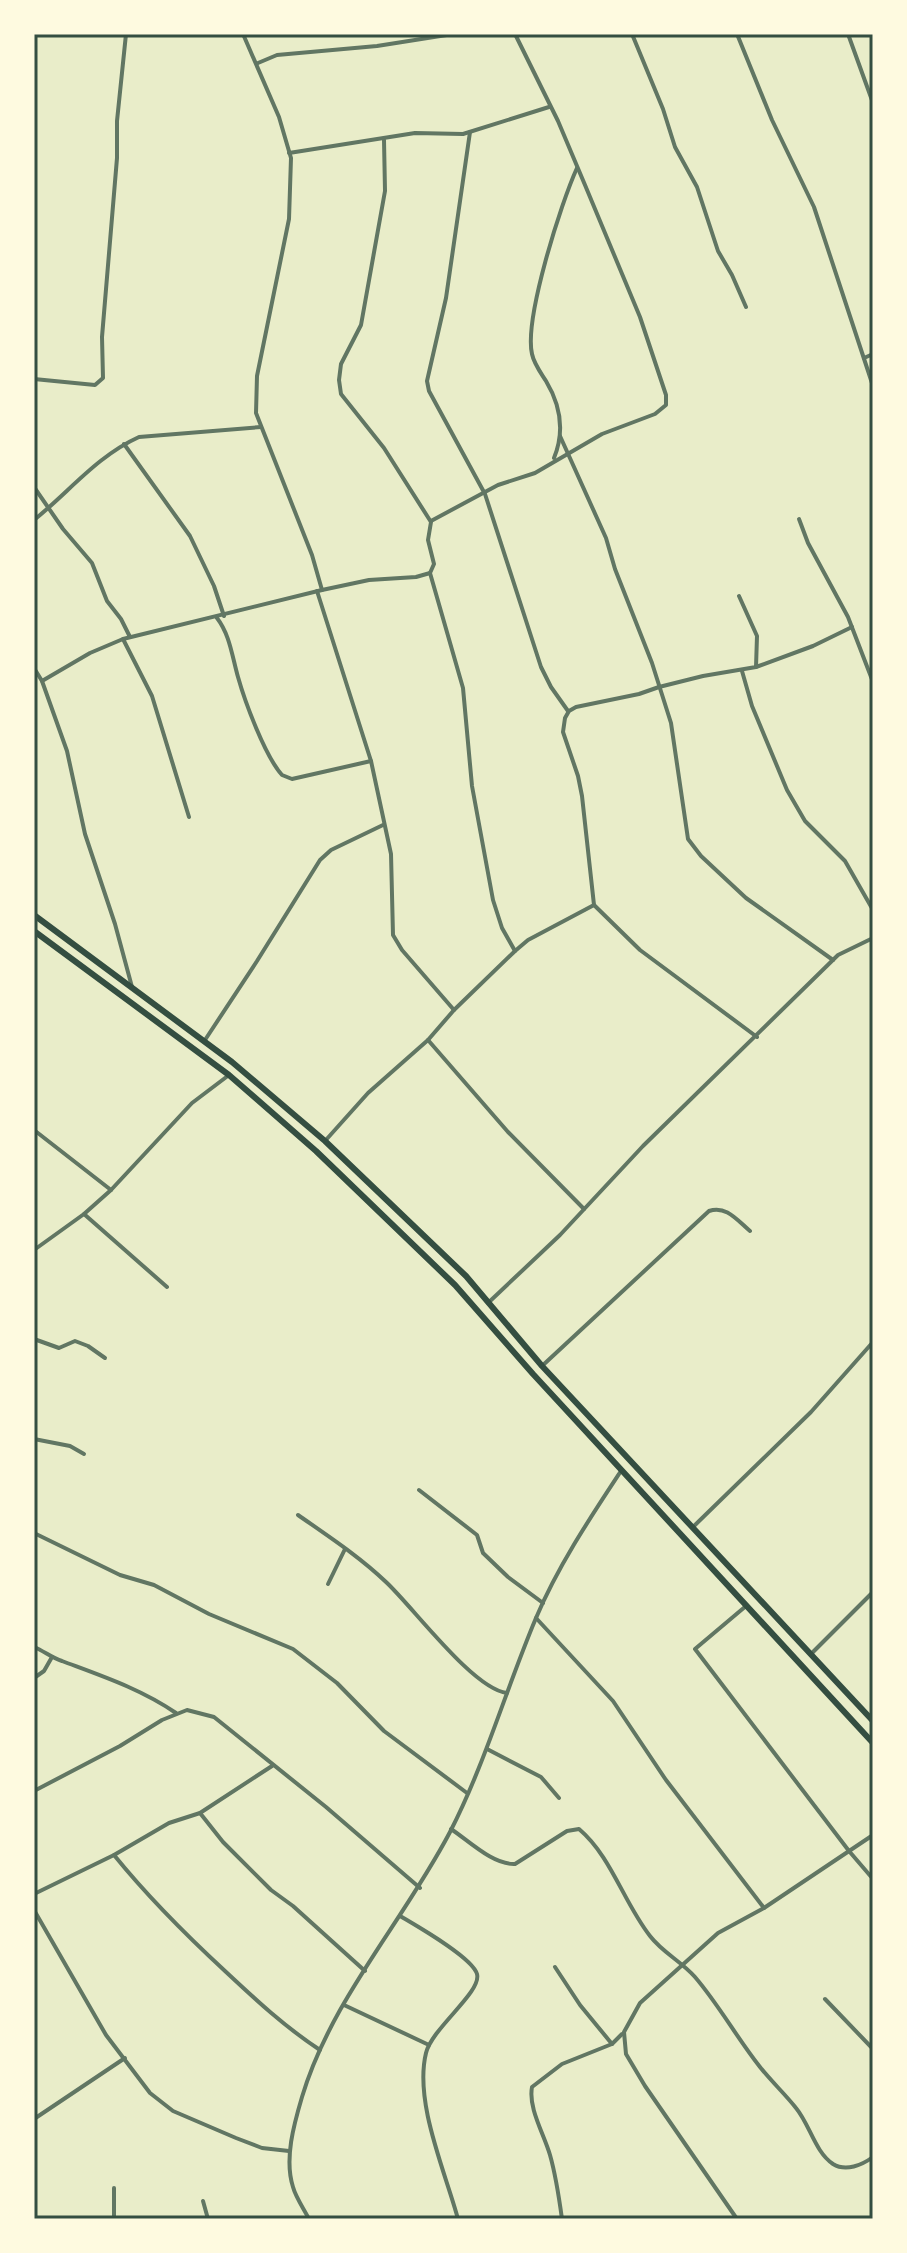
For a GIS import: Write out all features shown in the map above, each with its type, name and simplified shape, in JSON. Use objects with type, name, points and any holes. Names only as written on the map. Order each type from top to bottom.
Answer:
[{"type":"highway","points":[[34,915],[205,1040],[325,1141],[466,1276],[542,1366],[873,1721]]},
{"type":"highway","points":[[34,931],[229,1075],[316,1151],[455,1285],[873,1743]]},
{"type":"street","points":[[34,379],[95,385],[103,378],[102,337],[126,34]]},
{"type":"street","points":[[243,34],[279,117],[289,153],[289,219],[255,387],[256,413],[312,555],[319,591],[371,761],[392,868],[394,939],[454,1010]]},
{"type":"street","points":[[257,64],[277,55],[377,46],[453,34]]},
{"type":"street","points":[[431,522],[461,503],[485,494],[498,485],[535,473],[602,434],[655,414],[666,405],[666,395],[640,317],[577,168],[515,34]]},
{"type":"street","points":[[632,34],[675,147],[697,187],[718,251],[746,307]]},
{"type":"street","points":[[737,34],[778,133],[809,194],[873,386]]},
{"type":"street","points":[[848,34],[873,103]]},
{"type":"street","points":[[289,153],[415,133],[470,132],[550,107]]},
{"type":"street","points":[[470,132],[446,298],[427,381],[429,391],[485,494],[541,667],[569,711]]},
{"type":"street","points":[[384,140],[385,191],[361,325],[341,364],[341,394],[384,448],[431,522],[428,540],[434,564],[430,573],[463,688],[472,786],[493,900],[502,928],[515,951]]},
{"type":"street","points":[[553,460],[561,419],[556,400],[534,362],[531,341],[553,234],[577,168]]},
{"type":"street","points":[[864,358],[873,354]]},
{"type":"street","points":[[34,520],[80,478],[124,444],[139,437],[261,427]]},
{"type":"street","points":[[560,436],[606,538],[671,723],[684,826],[693,847],[746,898],[833,960]]},
{"type":"street","points":[[124,444],[190,536],[214,586],[224,616]]},
{"type":"street","points":[[34,487],[63,529],[92,563],[107,601],[130,637]]},
{"type":"street","points":[[799,519],[808,543],[852,627],[873,682]]},
{"type":"street","points":[[42,681],[90,653],[130,637],[369,580],[430,573]]},
{"type":"street","points":[[739,596],[757,636],[756,667]]},
{"type":"street","points":[[217,618],[230,641],[250,709],[282,775],[292,779],[371,761]]},
{"type":"street","points":[[569,711],[703,676],[756,667],[813,646],[852,627]]},
{"type":"street","points":[[123,639],[152,696],[189,817]]},
{"type":"street","points":[[34,668],[42,681],[67,751],[85,834],[133,990]]},
{"type":"street","points":[[742,671],[752,706],[787,790],[805,821],[845,861],[873,910]]},
{"type":"street","points":[[569,711],[563,732],[582,796],[594,905],[640,950],[757,1037]]},
{"type":"street","points":[[205,1040],[320,860],[331,850],[383,825]]},
{"type":"street","points":[[325,1141],[368,1093],[428,1040],[515,951],[528,940],[594,905]]},
{"type":"street","points":[[488,1303],[833,960],[849,948],[873,938]]},
{"type":"street","points":[[428,1040],[508,1132],[584,1210]]},
{"type":"street","points":[[34,1250],[111,1190],[192,1103],[229,1075]]},
{"type":"street","points":[[34,1130],[111,1190]]},
{"type":"street","points":[[542,1366],[709,1211],[717,1208],[726,1211],[750,1231]]},
{"type":"street","points":[[84,1214],[167,1287]]},
{"type":"street","points":[[34,1339],[59,1348],[75,1341],[105,1358]]},
{"type":"street","points":[[693,1527],[811,1412],[873,1342]]},
{"type":"street","points":[[34,1439],[70,1446],[84,1454]]},
{"type":"street","points":[[309,2219],[292,2185],[289,2151],[302,2095],[343,2005],[420,1888],[451,1829],[487,1749],[543,1603],[573,1545],[622,1470]]},
{"type":"street","points":[[419,1490],[468,1527],[479,1538],[483,1553],[508,1577],[543,1603]]},
{"type":"street","points":[[298,1515],[386,1581],[479,1679],[499,1693],[507,1693]]},
{"type":"street","points":[[34,1533],[120,1575],[154,1585],[209,1614],[293,1649],[337,1683],[384,1731],[467,1793]]},
{"type":"street","points":[[328,1584],[345,1549]]},
{"type":"street","points":[[811,1654],[873,1592]]},
{"type":"street","points":[[747,1604],[695,1649],[873,1879]]},
{"type":"street","points":[[536,1618],[613,1701],[666,1780],[764,1908]]},
{"type":"street","points":[[34,1647],[152,1697],[178,1713]]},
{"type":"street","points":[[34,1678],[44,1671],[52,1657]]},
{"type":"street","points":[[34,1791],[162,1720],[193,1710],[214,1717],[420,1888]]},
{"type":"street","points":[[487,1749],[541,1777],[559,1798]]},
{"type":"street","points":[[34,1894],[114,1855],[169,1823],[200,1813],[272,1766]]},
{"type":"street","points":[[200,1813],[223,1842],[271,1890],[365,1971]]},
{"type":"street","points":[[451,1829],[482,1851],[508,1864],[515,1864],[567,1831],[579,1829],[594,1847],[648,1934],[669,1956],[683,1964],[708,1994],[761,2068],[800,2113],[826,2158],[836,2166],[848,2168],[873,2157]]},
{"type":"street","points":[[562,2219],[551,2158],[530,2094],[532,2087],[562,2064],[612,2044],[624,2032],[640,2003],[718,1933],[764,1908],[873,1835]]},
{"type":"street","points":[[114,1855],[142,1891],[254,1999],[281,2023],[321,2051]]},
{"type":"street","points":[[34,1910],[106,2035],[150,2093],[173,2111],[262,2148],[289,2151]]},
{"type":"street","points":[[400,1916],[456,1953],[475,1969],[478,1976],[475,1988],[445,2020],[429,2045],[424,2061],[430,2132],[458,2219]]},
{"type":"street","points":[[555,1967],[580,2005],[612,2044]]},
{"type":"street","points":[[825,1999],[873,2049]]},
{"type":"street","points":[[343,2005],[429,2045]]},
{"type":"street","points":[[624,2032],[626,2054],[639,2077],[737,2219]]},
{"type":"street","points":[[34,2119],[125,2058]]},
{"type":"street","points":[[114,2188],[114,2219]]},
{"type":"street","points":[[203,2201],[208,2219]]}]
